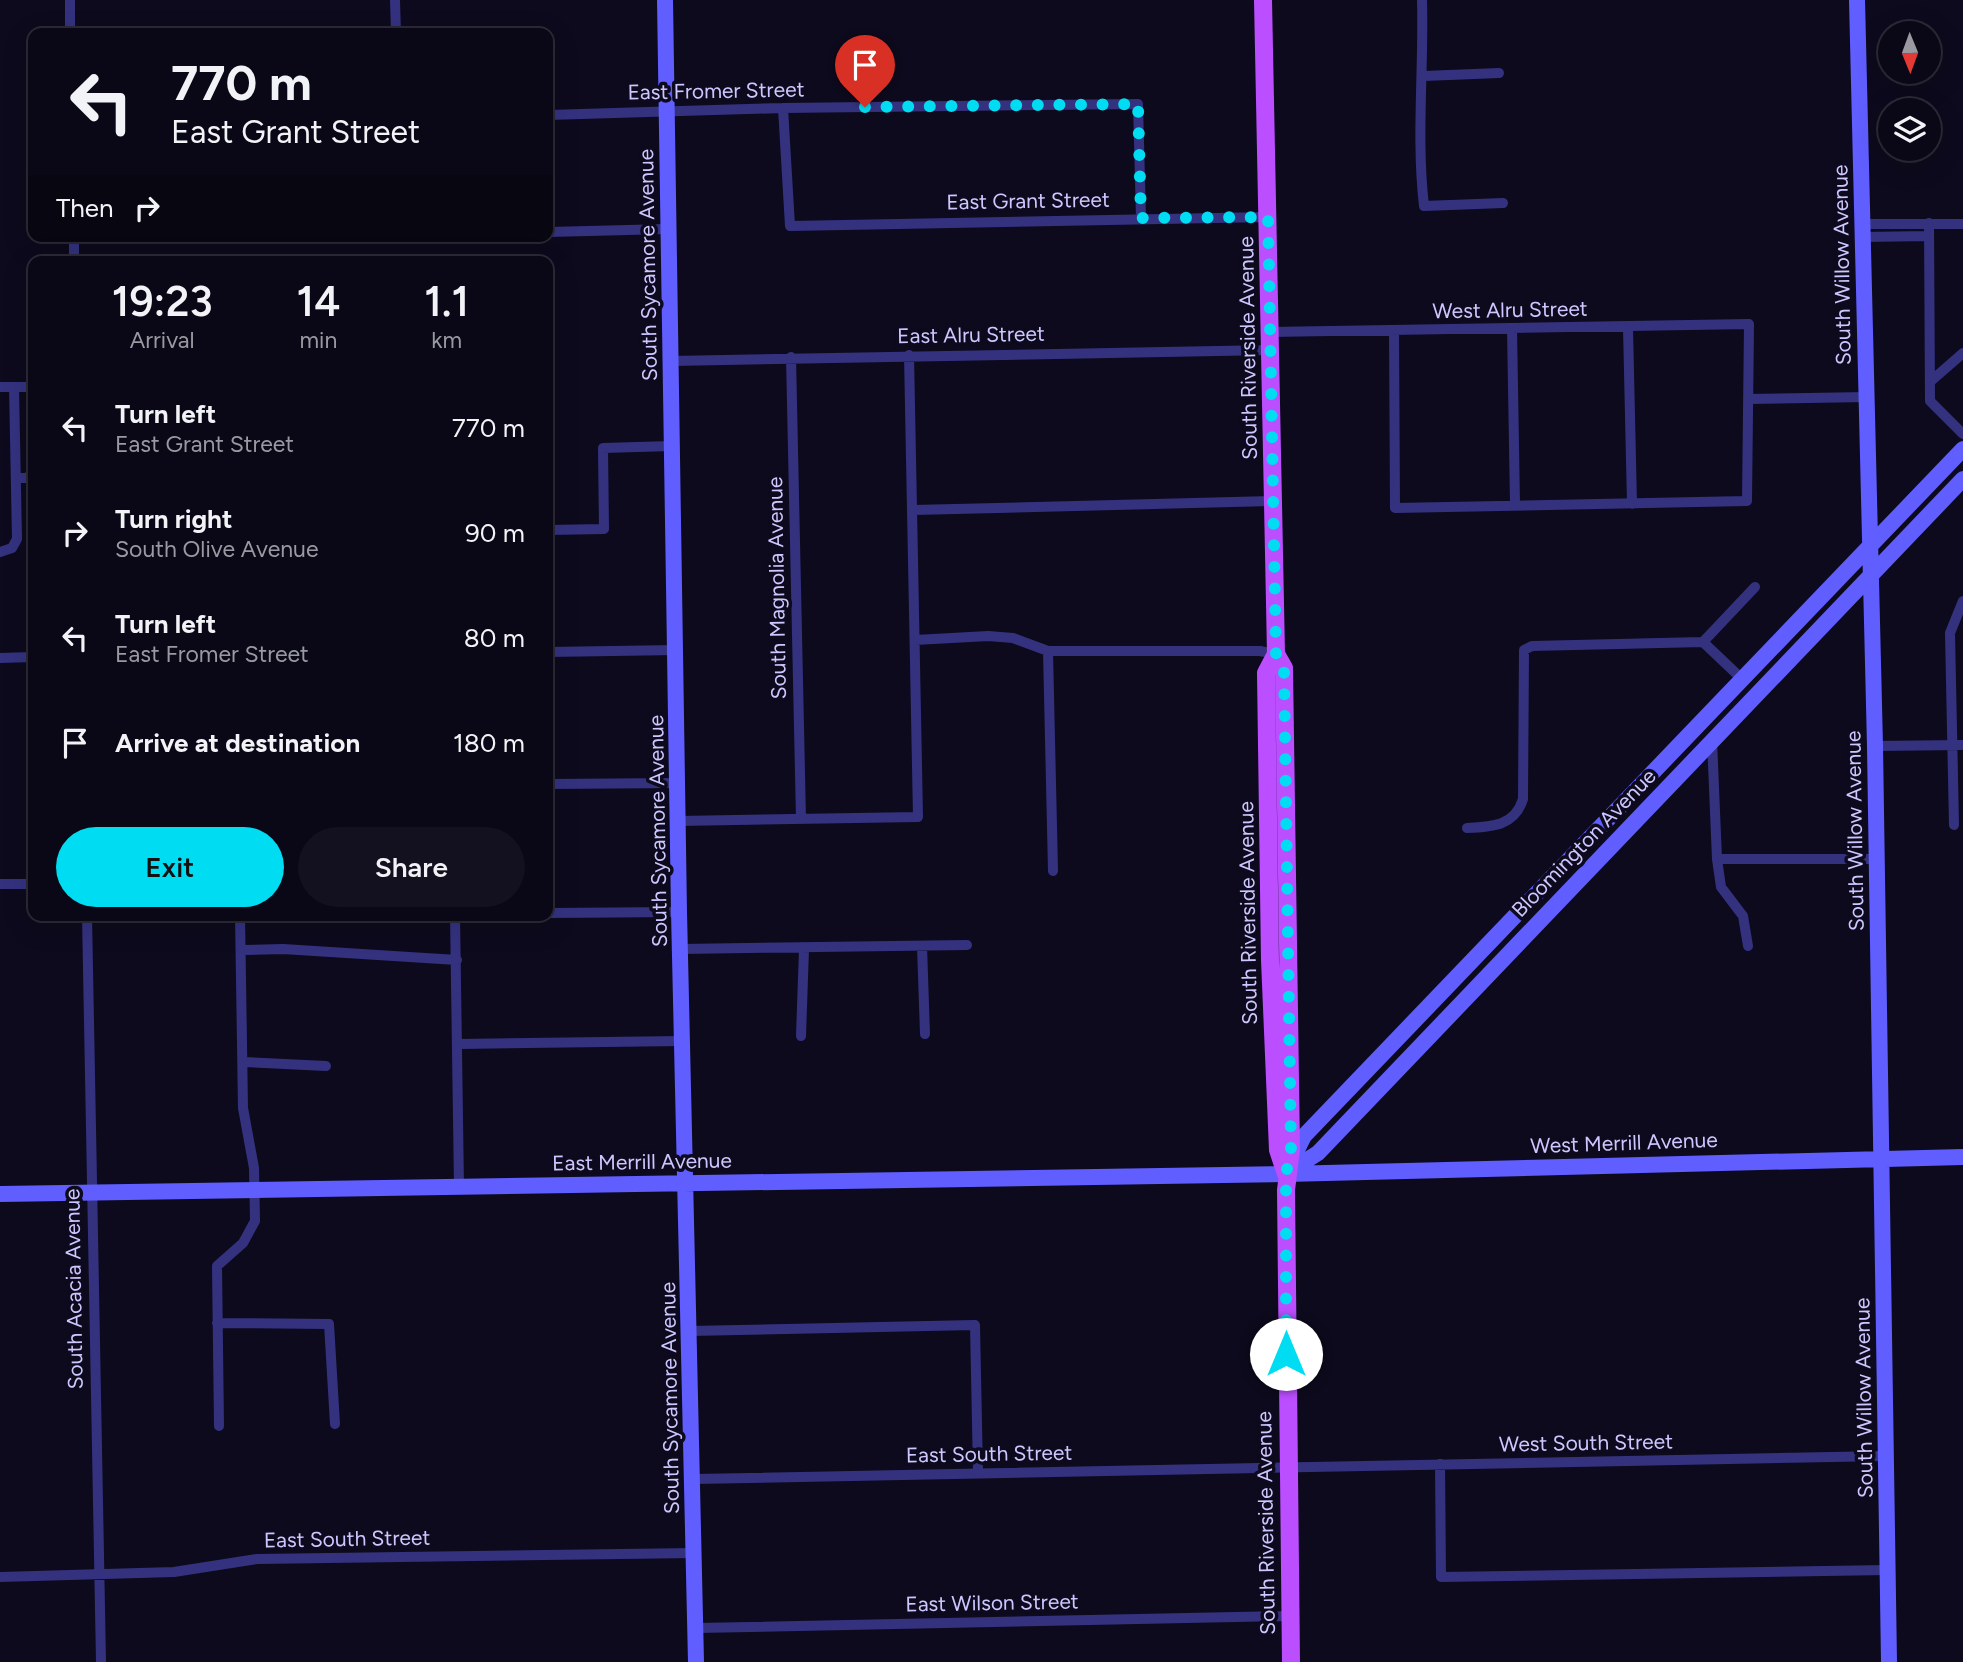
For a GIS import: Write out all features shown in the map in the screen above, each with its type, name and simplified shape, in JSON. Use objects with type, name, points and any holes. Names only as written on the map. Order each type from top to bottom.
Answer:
[{"type":"main road","name":"South Sycamore Avenue","points":[[665,0],[679,912],[696,1662]]},
{"type":"main road","name":"South Riverside Avenue","points":[[1263,0],[1276,654],[1266,673],[1270,960],[1278,1148],[1286,1174]]},
{"type":"main road","name":"South Willow Avenue","points":[[1857,0],[1868,546],[1875,746],[1889,1662]]},
{"type":"main road","name":"Bloomington Avenue","points":[[1286,1174],[1304,1136],[1963,449]]},
{"type":"main road","name":"Bloomington Avenue","points":[[1286,1174],[1319,1152],[1963,479]]},
{"type":"main road","name":"South Riverside Avenue","points":[[1276,654],[1284,668],[1291,1112],[1291,1149],[1286,1174],[1291,1662]]},
{"type":"main road","points":[[1291,1112],[1304,1117],[1329,1110]]},
{"type":"main road","name":"West Merrill Avenue","points":[[1286,1174],[1963,1157]]},
{"type":"main road","name":"East Merrill Avenue","points":[[0,1194],[1286,1174]]},
{"type":"street","points":[[69,0],[70,28]]},
{"type":"street","points":[[395,0],[396,28]]},
{"type":"street","points":[[1422,0],[1424,76],[1419,106],[1420,171],[1424,206],[1503,203]]},
{"type":"street","points":[[1424,76],[1499,73]]},
{"type":"street","name":"East Fromer Street","points":[[553,116],[783,108],[1138,104],[1141,218]]},
{"type":"street","name":"East Grant Street","points":[[783,108],[790,226],[1268,217]]},
{"type":"street","points":[[1929,223],[1930,401],[1963,434]]},
{"type":"street","points":[[1862,230],[1929,223],[1963,224]]},
{"type":"street","points":[[553,232],[668,229]]},
{"type":"street","points":[[1862,230],[1929,236]]},
{"type":"street","name":"West Alru Street","points":[[1270,341],[1394,330],[1749,324],[1748,399]]},
{"type":"street","points":[[1512,328],[1515,504]]},
{"type":"street","points":[[1628,328],[1632,504]]},
{"type":"street","points":[[1394,330],[1395,508],[1747,500],[1748,399],[1867,397]]},
{"type":"street","name":"East Alru Street","points":[[671,361],[1270,341]]},
{"type":"street","points":[[1931,381],[1963,353]]},
{"type":"street","points":[[678,821],[918,817],[909,355]]},
{"type":"street","name":"South Magnolia Avenue","points":[[791,357],[801,819]]},
{"type":"street","points":[[0,387],[28,387]]},
{"type":"street","points":[[0,552],[12,548],[18,539],[28,478],[14,387]]},
{"type":"street","points":[[553,530],[604,529],[603,448],[672,446]]},
{"type":"street","points":[[913,510],[1274,501]]},
{"type":"street","points":[[1703,642],[1755,587]]},
{"type":"street","points":[[1954,825],[1958,745],[1950,633],[1963,600]]},
{"type":"street","points":[[915,640],[988,636],[1013,638],[1048,651],[1260,651],[1276,654]]},
{"type":"street","points":[[1467,828],[1499,826],[1521,806],[1524,650],[1532,646],[1588,643],[1703,642],[1742,679]]},
{"type":"street","points":[[553,652],[677,650]]},
{"type":"street","points":[[1048,651],[1053,871]]},
{"type":"street","points":[[0,658],[28,657]]},
{"type":"street","points":[[1712,740],[1717,859],[1721,887],[1743,916],[1748,946]]},
{"type":"street","points":[[1875,746],[1958,745]]},
{"type":"street","points":[[553,784],[678,783]]},
{"type":"street","points":[[1717,859],[1876,859]]},
{"type":"street","points":[[0,884],[28,884]]},
{"type":"street","points":[[553,913],[679,912]]},
{"type":"street","name":"South Acacia Avenue","points":[[87,921],[101,1662]]},
{"type":"street","points":[[219,1426],[218,1266],[243,1243],[255,1221],[254,1168],[243,1108],[240,921]]},
{"type":"street","points":[[455,921],[459,1186]]},
{"type":"street","points":[[680,949],[967,945]]},
{"type":"street","points":[[922,946],[925,1034]]},
{"type":"street","points":[[241,950],[283,949],[457,960]]},
{"type":"street","points":[[802,1036],[804,949]]},
{"type":"street","points":[[459,1044],[682,1041]]},
{"type":"street","points":[[244,1062],[326,1066]]},
{"type":"street","points":[[217,1324],[329,1324],[335,1424]]},
{"type":"street","points":[[689,1331],[975,1325],[978,1473]]},
{"type":"street","name":"West South Street","points":[[1287,1465],[1885,1457]]},
{"type":"street","points":[[1440,1464],[1441,1577],[1887,1570]]},
{"type":"street","name":"East South Street","points":[[693,1479],[1287,1465]]},
{"type":"street","name":"East South Street","points":[[0,1577],[174,1572],[257,1559],[695,1553]]},
{"type":"street","name":"East Wilson Street","points":[[696,1628],[1290,1616]]},
{"type":"route","points":[[865,107],[1138,104],[1141,218],[1268,217],[1276,654],[1284,668],[1290,1009],[1291,1149],[1286,1174],[1286,1354]]}]
